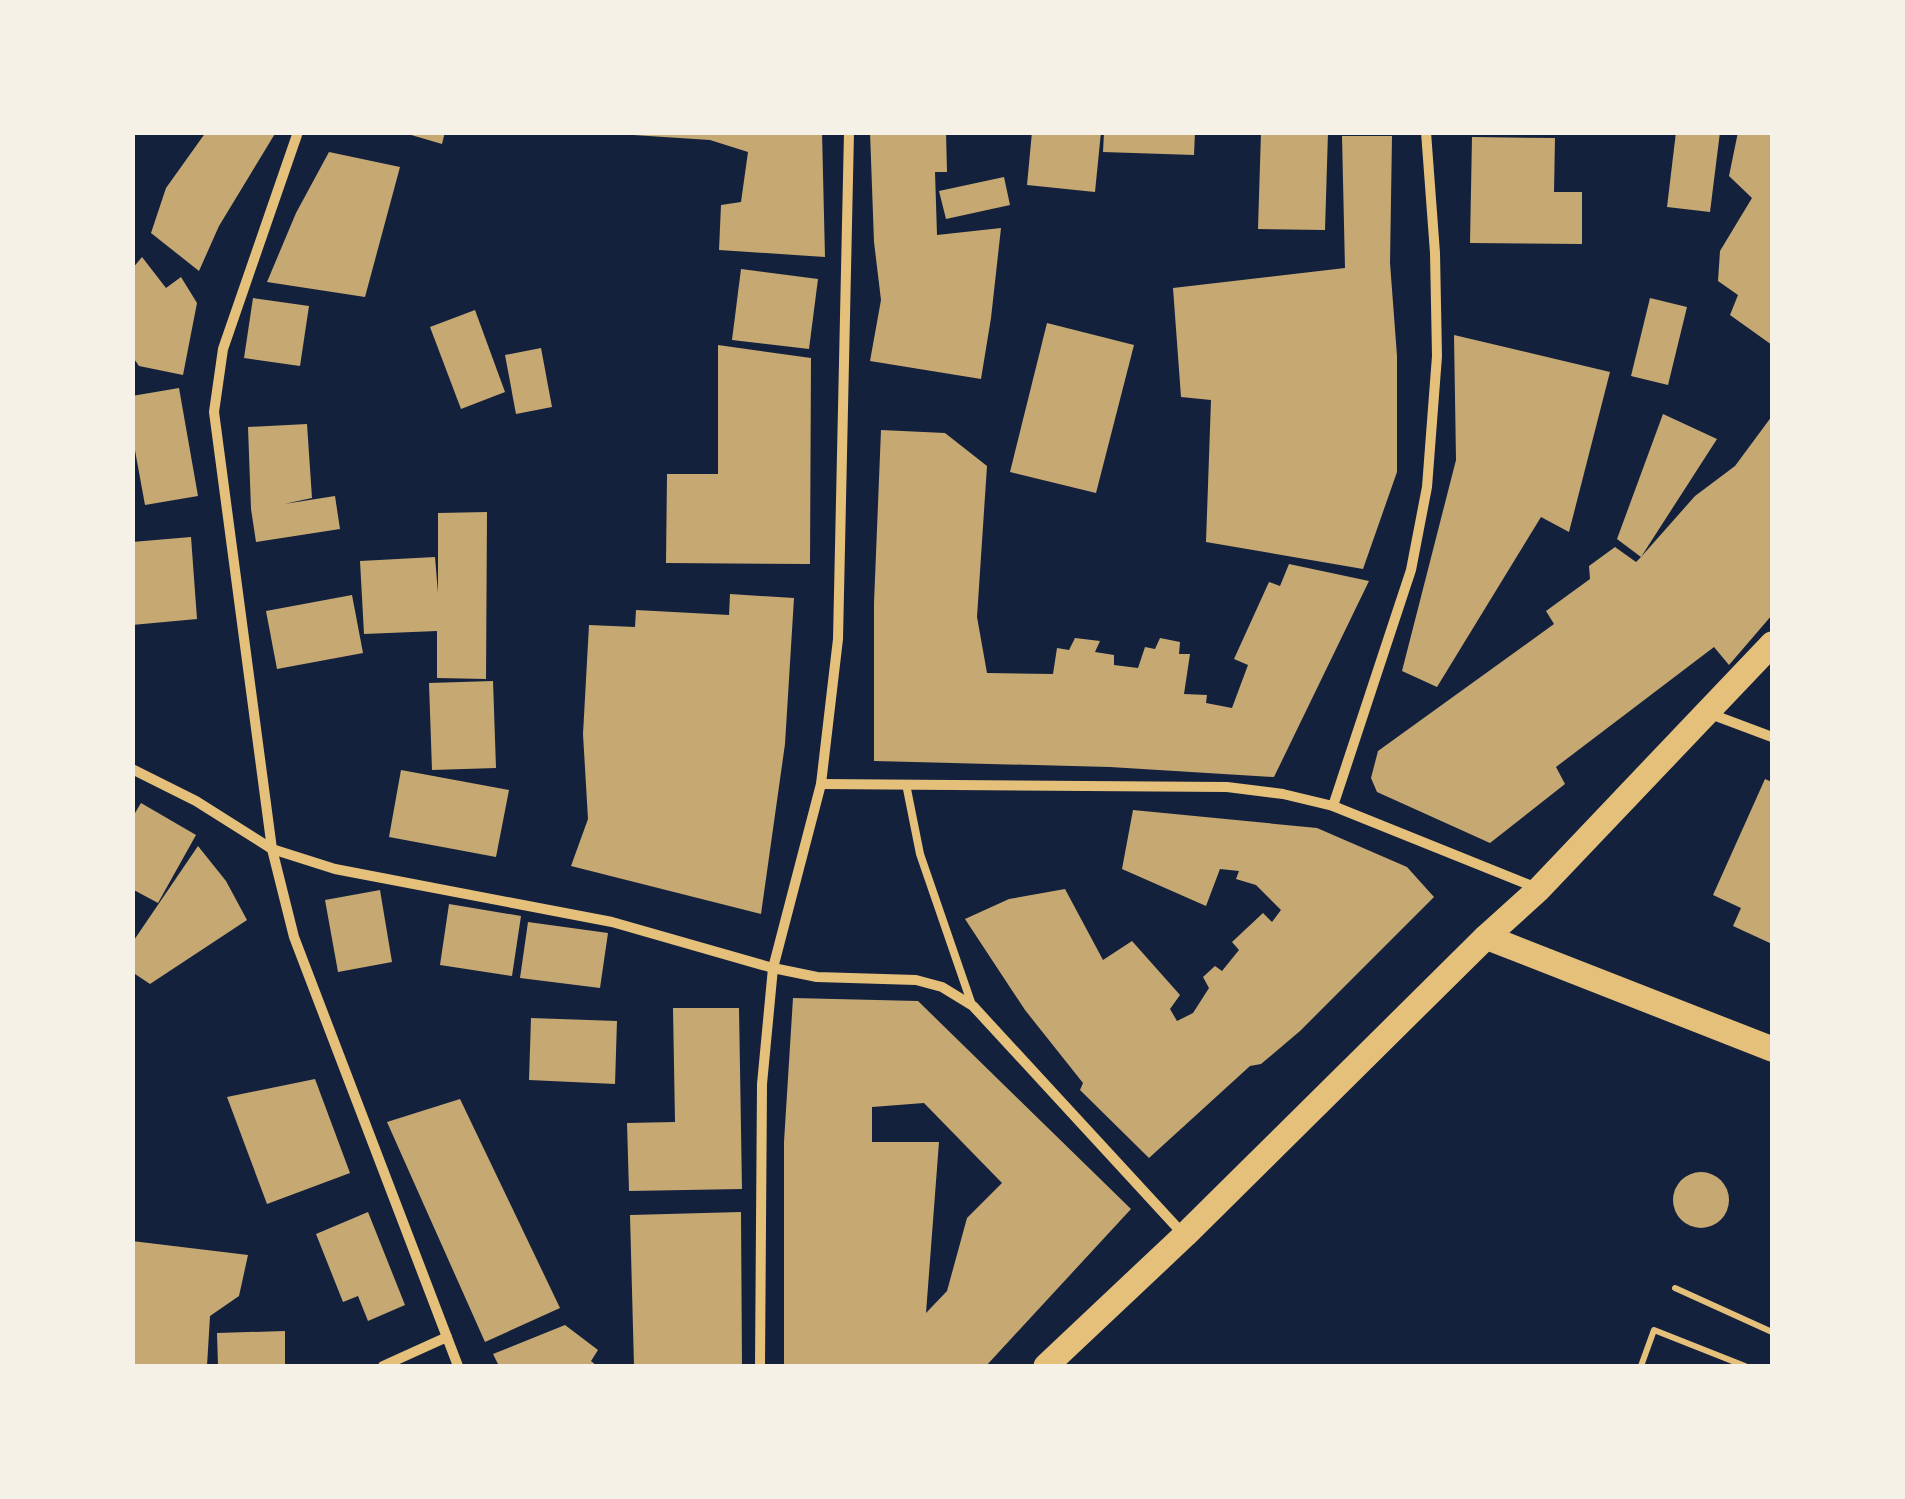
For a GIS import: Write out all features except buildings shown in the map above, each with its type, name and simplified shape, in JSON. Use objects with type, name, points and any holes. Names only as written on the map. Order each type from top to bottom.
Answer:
[{"type":"main road","points":[[1046,1366],[1185,1236],[1486,936],[1539,889],[1772,644]]},
{"type":"main road","points":[[1486,936],[1772,1049]]},
{"type":"street","points":[[298,132],[223,349],[214,412],[272,849],[294,937],[458,1366]]},
{"type":"street","points":[[760,1366],[762,1084],[773,968],[821,784],[838,639],[850,132]]},
{"type":"street","points":[[1333,806],[1411,570],[1427,486],[1438,356],[1436,253],[1426,132]]},
{"type":"street","points":[[1707,712],[1772,737]]},
{"type":"street","points":[[132,770],[196,801],[272,849],[334,869],[612,922],[817,977],[916,980],[942,987],[973,1006],[1185,1236]]},
{"type":"street","points":[[821,784],[1227,786],[1282,794],[1333,806],[1539,889]]},
{"type":"street","points":[[384,1366],[447,1337]]},
{"type":"lane","points":[[906,784],[920,854],[973,1006]]},
{"type":"path","points":[[1675,1288],[1772,1332]]},
{"type":"path","points":[[1641,1366],[1654,1330],[1745,1366]]}]
